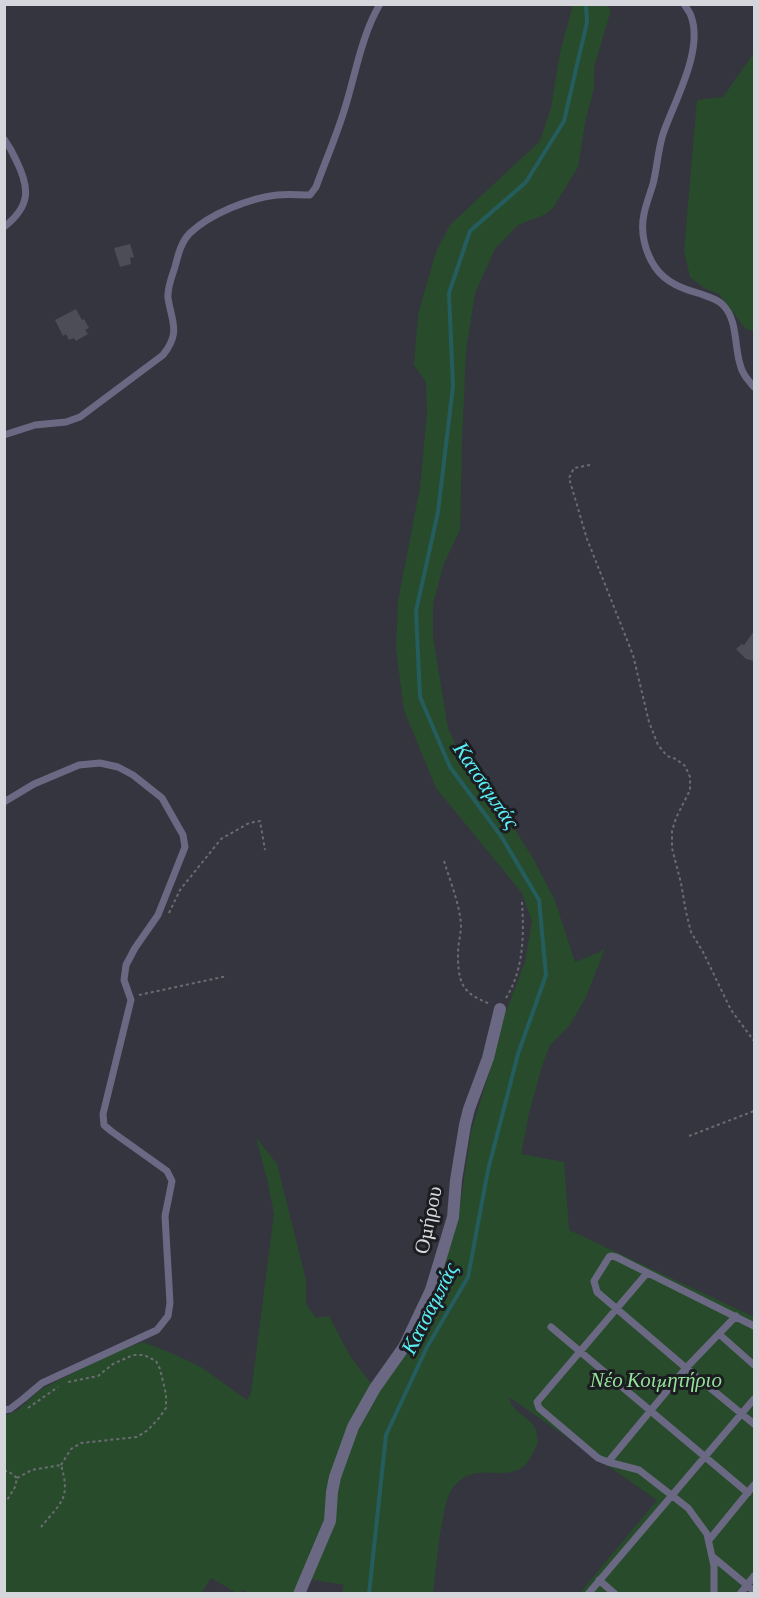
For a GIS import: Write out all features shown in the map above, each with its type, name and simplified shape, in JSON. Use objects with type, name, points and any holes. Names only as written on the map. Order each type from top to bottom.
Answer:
[{"type":"street","name":"Ομήρου","points":[[299,1593],[330,1521],[335,1477],[353,1427],[375,1388],[404,1347],[431,1290],[453,1217],[458,1164],[465,1125],[488,1058],[501,1009]]},
{"type":"lane","points":[[4,435],[35,425],[66,422],[80,417],[163,355],[174,333],[174,318],[168,297],[170,285],[180,250],[189,234],[221,212],[263,197],[281,194],[310,195],[316,187],[344,111],[360,56],[380,4]]},
{"type":"lane","points":[[684,4],[691,16],[694,38],[691,62],[662,137],[654,182],[643,216],[644,238],[647,252],[656,268],[669,281],[722,304],[731,318],[740,364],[746,379],[754,387]]},
{"type":"lane","points":[[4,139],[22,172],[27,187],[21,209],[4,227]]},
{"type":"lane","points":[[4,802],[34,784],[79,765],[100,763],[118,767],[133,775],[162,798],[183,835],[185,847],[158,915],[126,965],[124,980],[131,1000],[103,1114],[104,1125],[167,1171],[172,1181],[165,1216],[170,1303],[168,1316],[156,1330],[42,1383],[23,1400],[10,1409],[4,1410]]},
{"type":"lane","points":[[754,1326],[616,1257],[609,1257],[594,1281],[597,1292],[754,1424]]},
{"type":"lane","points":[[647,1273],[537,1402],[539,1408],[598,1458],[639,1470],[688,1508],[708,1534],[714,1593]]},
{"type":"lane","points":[[608,1462],[686,1368],[736,1316]]},
{"type":"lane","points":[[551,1327],[748,1492]]},
{"type":"lane","points":[[719,1334],[754,1365]]},
{"type":"lane","points":[[588,1593],[754,1399]]},
{"type":"lane","points":[[709,1540],[754,1485]]},
{"type":"lane","points":[[712,1556],[754,1592]]},
{"type":"lane","points":[[740,1593],[754,1576]]},
{"type":"lane","points":[[599,1581],[615,1593]]},
{"type":"path","points":[[590,465],[574,468],[569,478],[587,539],[633,655],[649,722],[658,745],[667,756],[685,766],[690,777],[690,790],[672,831],[672,848],[691,932],[704,952],[731,1010],[754,1041]]},
{"type":"path","points":[[158,915],[171,913],[180,890],[221,839],[249,823],[260,821],[265,850]]},
{"type":"path","points":[[444,861],[461,924],[458,944],[460,981],[469,993],[501,1009],[515,980],[521,954],[522,902]]},
{"type":"path","points":[[130,997],[227,976]]},
{"type":"path","points":[[689,1136],[754,1111]]},
{"type":"path","points":[[21,1413],[63,1383],[98,1376],[113,1364],[133,1355],[144,1355],[156,1361],[166,1394],[166,1408],[148,1430],[137,1437],[81,1443],[71,1449],[61,1465],[66,1492],[63,1502],[41,1527]]},
{"type":"path","points":[[4,1501],[15,1487],[17,1478],[32,1470],[61,1465]]},
{"type":"path","points":[[4,1471],[17,1478]]},
{"type":"green space","name":"Νέο Κοιμητήριο","points":[[571,5],[607,5],[611,10],[594,67],[594,88],[585,123],[578,167],[553,208],[546,214],[518,225],[495,249],[475,293],[466,351],[460,529],[443,566],[433,604],[433,637],[448,728],[459,752],[494,797],[534,860],[555,901],[575,962],[605,948],[586,997],[569,1026],[550,1045],[529,1113],[521,1154],[564,1162],[569,1230],[754,1317],[754,1593],[580,1593],[657,1500],[509,1397],[513,1407],[535,1428],[538,1443],[526,1464],[515,1471],[470,1475],[452,1489],[442,1523],[433,1593],[342,1593],[344,1585],[309,1579],[354,1437],[366,1412],[395,1369],[450,1246],[461,1200],[471,1132],[504,1017],[525,962],[532,921],[522,893],[436,788],[404,710],[396,649],[398,601],[420,488],[427,412],[426,382],[414,365],[418,315],[436,252],[450,225],[540,141],[551,108]]},
{"type":"green space","points":[[754,53],[754,331],[746,329],[719,294],[704,288],[690,277],[684,251],[697,100],[723,97]]},
{"type":"green space","points":[[256,1137],[277,1164],[306,1280],[306,1304],[316,1318],[329,1316],[350,1356],[372,1385],[317,1539],[295,1593],[248,1593],[244,1590],[237,1593],[211,1578],[203,1593],[5,1593],[4,1416],[18,1410],[40,1390],[118,1351],[143,1342],[201,1367],[247,1400],[251,1393],[274,1214]]},
{"type":"building","points":[[130,244],[134,257],[130,258],[131,264],[120,267],[114,248]]},
{"type":"building","points":[[76,309],[89,328],[85,330],[88,334],[76,341],[74,338],[69,340],[66,334],[63,336],[55,320]]},
{"type":"building","points":[[754,631],[754,661],[746,659],[736,649],[744,645]]},
{"type":"waterway","name":"Κατσαμπάς","points":[[369,1594],[386,1435],[427,1347],[468,1277],[488,1170],[518,1054],[546,975],[539,900],[501,836],[450,767],[420,697],[416,611],[438,512],[453,386],[449,293],[470,231],[526,182],[564,121],[587,22],[586,4]]}]
